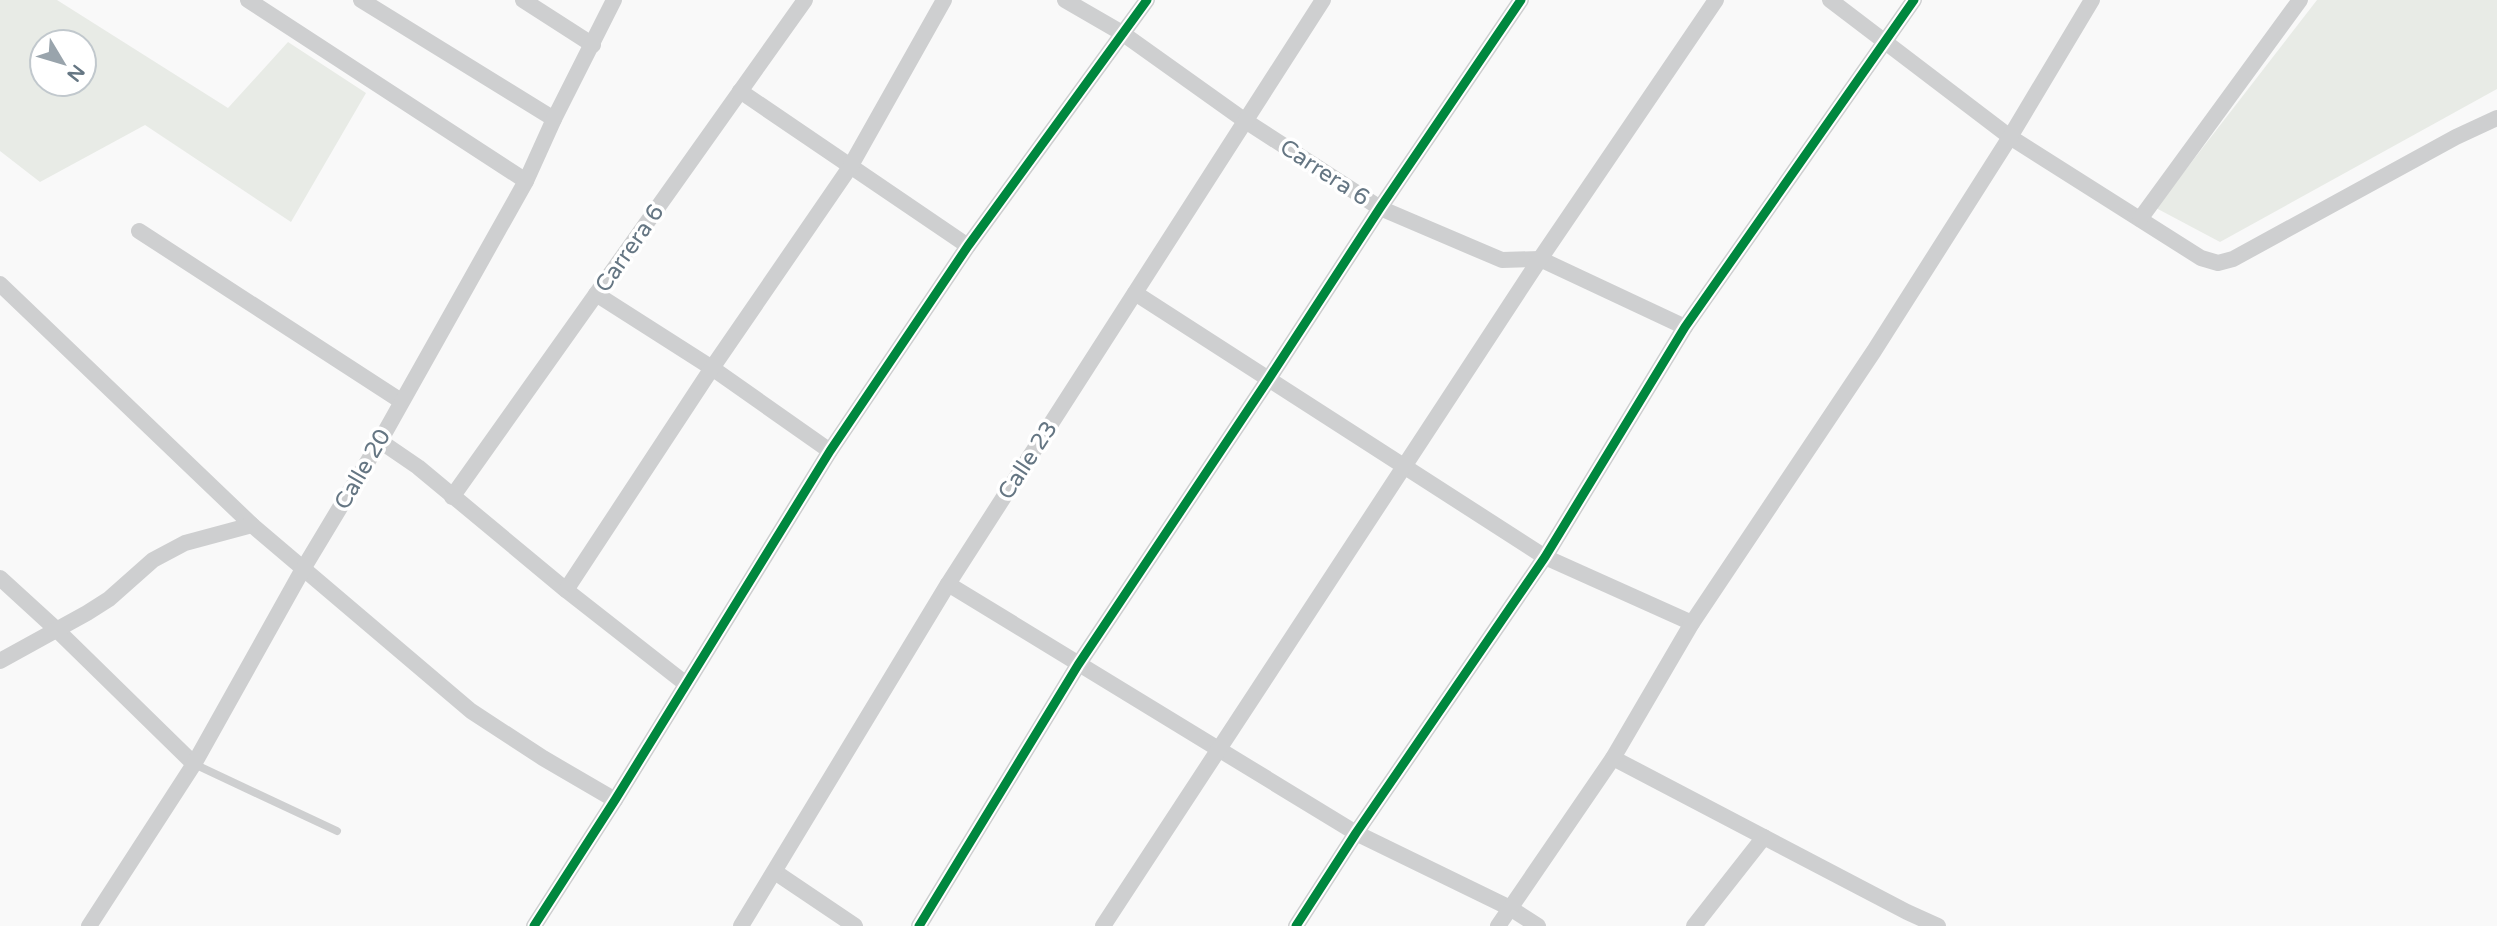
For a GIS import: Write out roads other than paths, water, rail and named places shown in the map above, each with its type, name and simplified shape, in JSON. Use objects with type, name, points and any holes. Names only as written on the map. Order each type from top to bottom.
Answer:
[{"type":"street","points":[[248,0],[526,181]]},
{"type":"street","points":[[361,0],[554,119]]},
{"type":"street","points":[[523,0],[593,45]]},
{"type":"street","name":"Calle 20","points":[[89,926],[194,764],[303,569],[380,441],[526,181],[614,0]]},
{"type":"street","name":"Carrera 6","points":[[452,497],[805,0]]},
{"type":"street","points":[[566,590],[712,368],[850,167],[944,0]]},
{"type":"street","name":"Carrera 6","points":[[1065,0],[1122,33],[1244,120],[1380,208],[1502,260],[1540,259],[1685,327]]},
{"type":"street","points":[[534,926],[615,800],[830,451],[968,246],[1147,0]]},
{"type":"street","name":"Calle 23","points":[[741,926],[948,584],[1323,0]]},
{"type":"street","points":[[919,926],[1078,665],[1521,0]]},
{"type":"street","points":[[1103,926],[1540,259],[1716,0]]},
{"type":"street","points":[[1830,0],[2010,136],[2201,258],[2218,263],[2497,118]]},
{"type":"street","points":[[1296,926],[1545,558],[1685,327],[1914,0]]},
{"type":"street","points":[[1498,926],[1613,758],[1692,623],[1874,351],[2092,0]]},
{"type":"street","points":[[2140,219],[2300,0]]},
{"type":"street","points":[[740,91],[968,246]]},
{"type":"street","points":[[139,231],[401,401]]},
{"type":"street","points":[[0,284],[252,525],[471,711],[543,758],[615,800]]},
{"type":"street","points":[[1135,293],[1545,558],[1692,623]]},
{"type":"street","points":[[596,294],[712,368],[830,451]]},
{"type":"street","points":[[380,441],[418,467],[566,590],[686,684]]},
{"type":"street","points":[[0,661],[109,599],[153,560],[185,543],[252,525]]},
{"type":"street","points":[[0,578],[194,764]]},
{"type":"street","points":[[948,584],[1356,834],[1510,908],[1538,926]]},
{"type":"street","points":[[1613,758],[1938,926]]},
{"type":"street","points":[[1694,926],[1764,838]]},
{"type":"street","points":[[775,872],[855,926]]},
{"type":"street","points":[[1897,926],[1907,912]]},
{"type":"lane","points":[[194,764],[337,831]]}]
